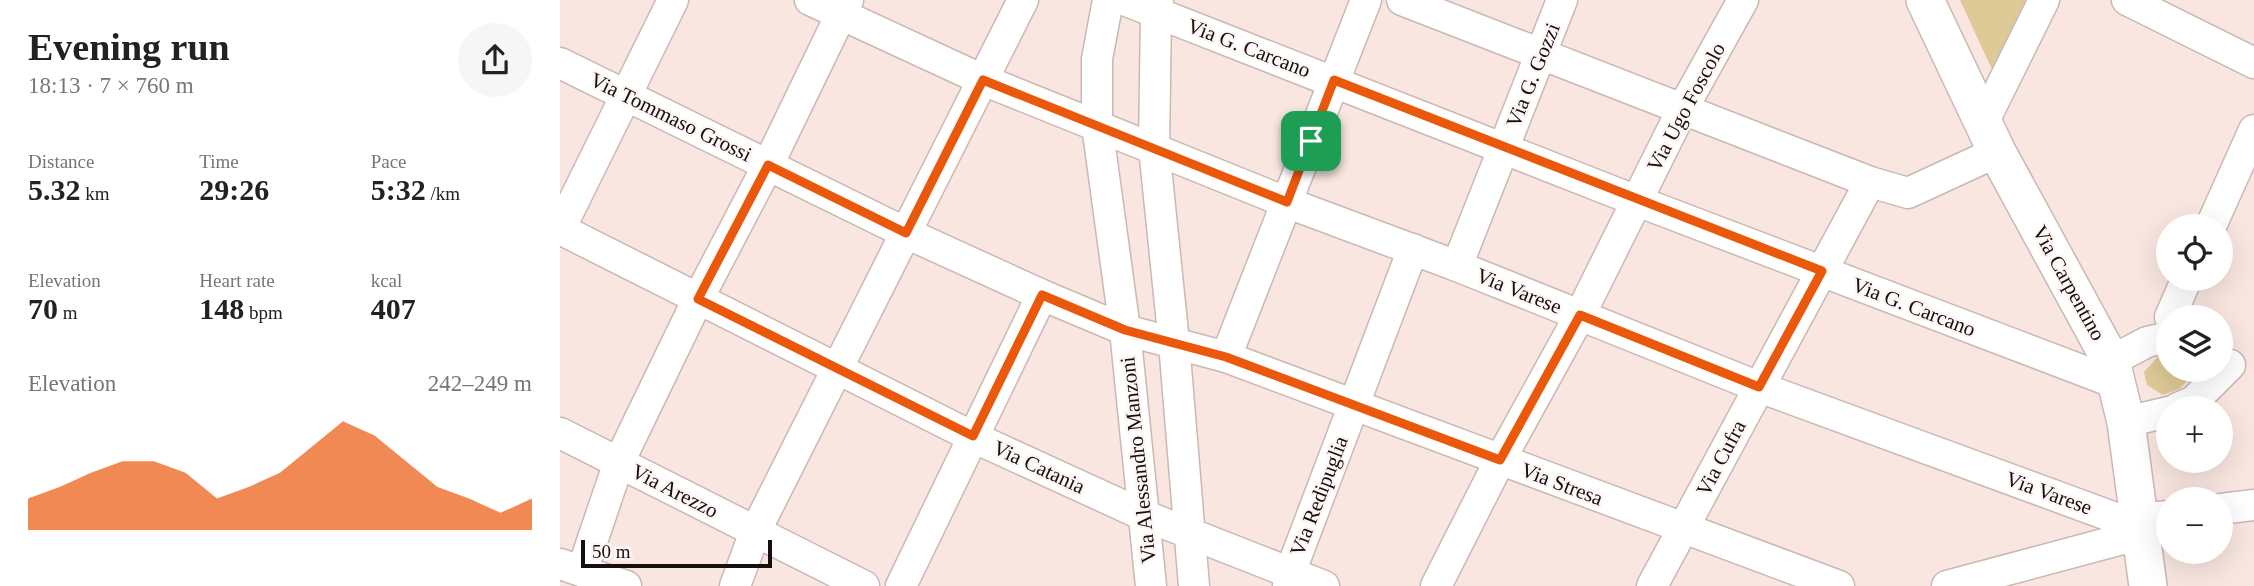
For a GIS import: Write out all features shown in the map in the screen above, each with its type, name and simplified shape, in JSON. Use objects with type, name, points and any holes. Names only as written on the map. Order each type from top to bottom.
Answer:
[{"type":"street","points":[[560,229],[673,0]]},
{"type":"street","name":"Via Varese","points":[[810,0],[844,8],[983,80],[1759,387],[2147,524]]},
{"type":"street","points":[[735,586],[755,532],[1023,0]]},
{"type":"street","name":"Via Alessandro Manzoni","points":[[1108,0],[1097,59],[1097,125],[1125,330],[1151,586]]},
{"type":"street","name":"Via G. Carcano","points":[[1124,0],[1157,6],[1504,148],[1822,271],[2115,372]]},
{"type":"street","points":[[1226,357],[1366,0]]},
{"type":"street","points":[[1402,0],[1870,182],[1908,192],[1990,137],[2044,0]]},
{"type":"street","name":"Via G. Gozzi","points":[[1457,266],[1562,0]]},
{"type":"street","name":"Via Ugo Foscolo","points":[[1436,586],[1500,460],[1580,315],[1683,108],[1743,0]]},
{"type":"street","name":"Via Carpentino","points":[[1925,0],[1990,137],[2115,372],[2147,524],[2148,586]]},
{"type":"street","points":[[2127,0],[2254,62]]},
{"type":"street","name":"Via Alessandro Manzoni","points":[[1157,6],[1154,149],[1174,343],[1194,586]]},
{"type":"street","points":[[626,586],[571,568],[698,299],[768,165],[844,8]]},
{"type":"street","name":"Via Tommaso Grossi","points":[[560,63],[906,233],[1125,330]]},
{"type":"street","points":[[2216,214],[2254,130]]},
{"type":"street","name":"Via Cufra","points":[[1652,586],[1870,182]]},
{"type":"street","name":"Via Catania","points":[[560,229],[973,436],[1289,579],[1324,586]]},
{"type":"street","name":"Via Redipuglia","points":[[1289,579],[1413,249]]},
{"type":"street","points":[[901,586],[1042,295]]},
{"type":"street","name":"Via Stresa","points":[[1125,330],[1226,357],[1683,530],[1839,586]]},
{"type":"street","points":[[2115,372],[2156,337]]},
{"type":"street","points":[[2199,396],[2235,367]]},
{"type":"street","points":[[2126,422],[2156,415]]},
{"type":"street","name":"Via Arezzo","points":[[560,433],[864,586]]},
{"type":"street","points":[[2233,508],[2254,505]]},
{"type":"street","points":[[1947,586],[2001,578],[2147,524]]},
{"type":"shaded area","points":[[1960,0],[2028,0],[1994,74]]},
{"type":"shaded area","points":[[2156,359],[2156,382],[2186,382],[2179,389],[2163,395],[2147,385],[2144,372]]},
{"type":"route","points":[[983,80],[1287,202],[1311,141],[1334,80],[1637,201],[1822,271],[1759,387],[1580,315],[1500,460],[1226,357],[1125,330],[1042,295],[973,436],[698,299],[768,165],[906,233],[983,80]]}]
